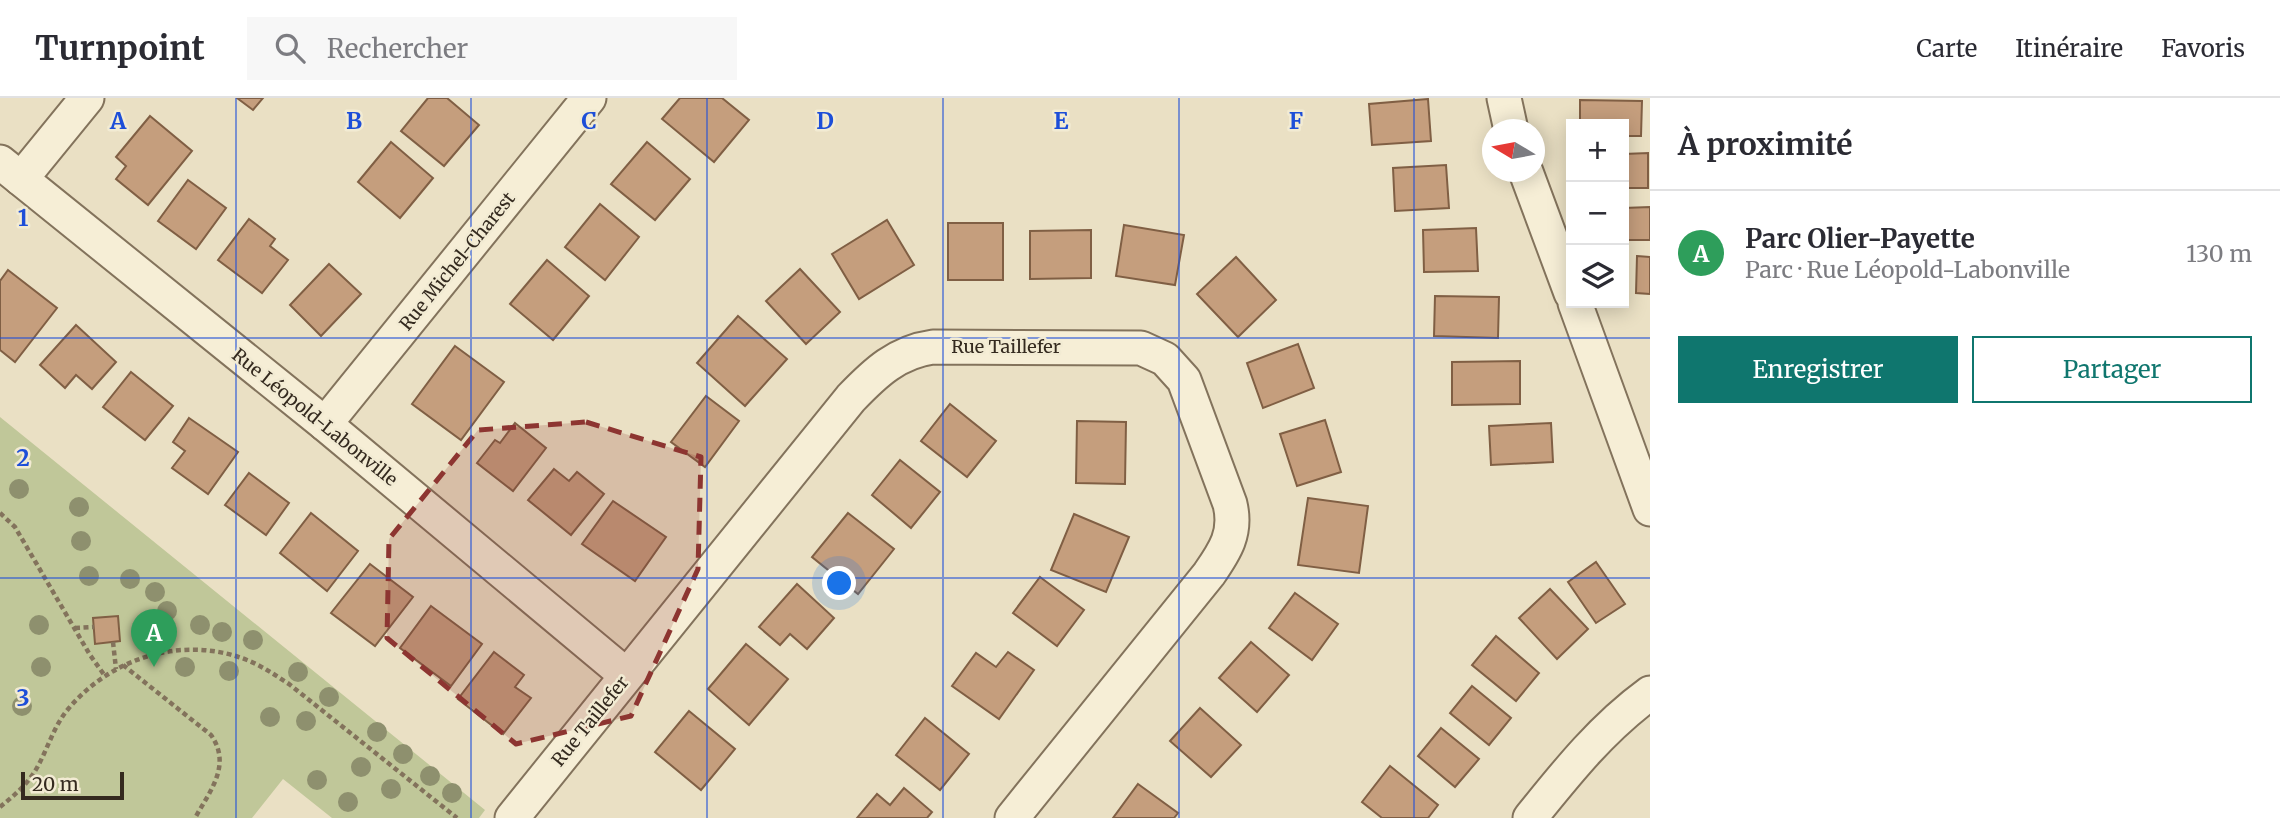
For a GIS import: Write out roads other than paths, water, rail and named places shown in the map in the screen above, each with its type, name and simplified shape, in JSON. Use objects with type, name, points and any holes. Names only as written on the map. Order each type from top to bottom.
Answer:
[{"type":"street","points":[[10,170],[87,98]]},
{"type":"street","name":"Rue Michel-Charest","points":[[325,424],[589,98]]},
{"type":"street","points":[[1504,98],[1509,119]]},
{"type":"street","name":"Rue Léopold-Labonville","points":[[10,170],[325,424],[626,675]]},
{"type":"street","points":[[1529,182],[1566,280]]},
{"type":"street","points":[[1577,308],[1650,509]]},
{"type":"street","name":"Rue Taillefer","points":[[512,818],[851,398],[878,371],[918,349],[933,347],[1126,346],[1153,352],[1175,369],[1192,398],[1230,504],[1233,516],[1231,538],[1227,549],[1209,574],[1012,818]]},
{"type":"street","points":[[1530,818],[1593,742],[1650,693]]},
{"type":"place","name":"Parc Olier-Payette","points":[[154,667]]}]
